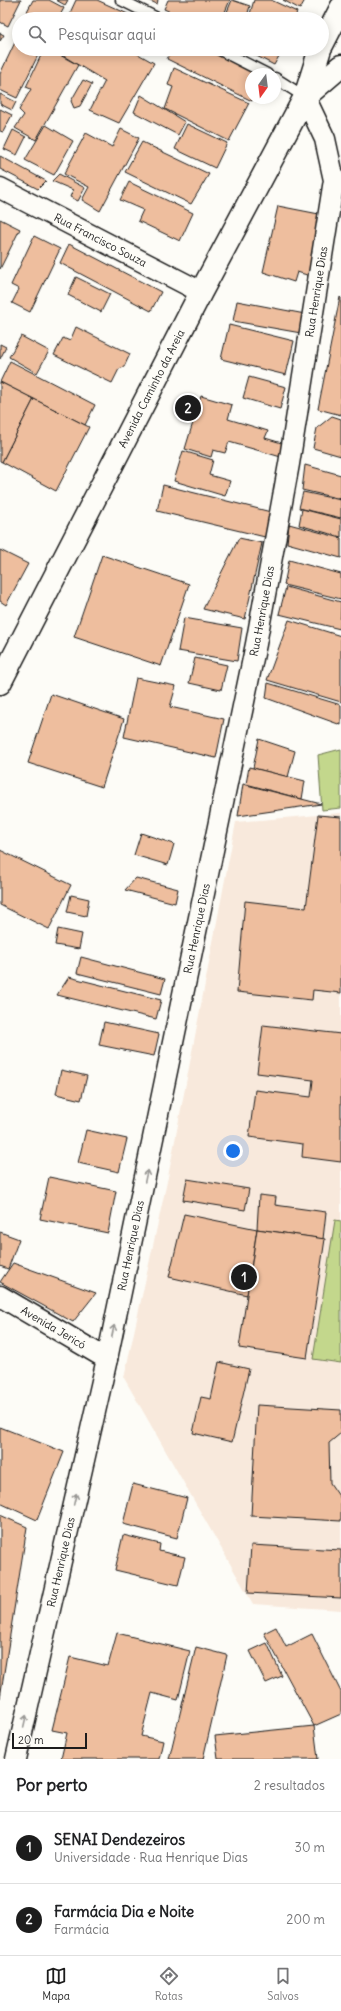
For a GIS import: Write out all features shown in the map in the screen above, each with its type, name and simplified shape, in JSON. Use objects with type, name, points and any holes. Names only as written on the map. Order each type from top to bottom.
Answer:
[{"type":"main road","points":[[329,31],[341,8]]},
{"type":"main road","name":"Avenida Caminho da Areia","points":[[0,682],[201,292],[305,97],[318,56]]},
{"type":"main road","name":"Avenida Caminho da Areia","points":[[305,97],[341,66]]},
{"type":"street","name":"Rua Henrique Dias","points":[[16,1759],[107,1359],[256,644],[289,464],[334,180],[325,139],[305,97]]},
{"type":"street","name":"Rua Francisco Souza","points":[[0,188],[201,292]]},
{"type":"street","name":"Avenida Jericó","points":[[0,1296],[107,1359]]},
{"type":"lane","points":[[121,0],[145,12]]},
{"type":"lane","points":[[232,56],[255,68]]},
{"type":"lane","points":[[281,82],[305,97]]},
{"type":"shaded area","points":[[341,813],[341,1610],[253,1604],[124,1378],[168,1177],[236,822]]},
{"type":"green space","points":[[341,749],[341,808],[322,810],[318,755]]},
{"type":"green space","points":[[335,1220],[341,1221],[341,1363],[313,1359]]},
{"type":"building","points":[[0,0],[21,0],[15,12],[12,12],[12,18],[8,26],[0,22]]},
{"type":"building","points":[[33,0],[49,0],[64,8],[62,12],[27,12]]},
{"type":"building","points":[[56,0],[68,0],[65,5]]},
{"type":"building","points":[[76,0],[97,0],[124,12],[70,12]]},
{"type":"building","points":[[148,0],[158,0],[157,4]]},
{"type":"building","points":[[168,0],[230,0],[225,12],[171,12],[164,9]]},
{"type":"building","points":[[232,0],[250,6],[248,12],[227,12]]},
{"type":"building","points":[[254,0],[271,0],[297,12],[251,12]]},
{"type":"building","points":[[283,0],[305,0],[300,9]]},
{"type":"building","points":[[0,33],[4,35],[0,41]]},
{"type":"building","points":[[12,49],[12,56],[38,56],[17,98],[0,90],[0,74]]},
{"type":"building","points":[[41,56],[62,56],[78,65],[36,140],[15,128],[24,115],[19,110],[31,89],[26,87]]},
{"type":"building","points":[[63,56],[142,56],[154,63],[119,123],[90,110],[105,81]]},
{"type":"building","points":[[168,56],[224,56],[247,68],[245,68],[245,98],[167,59]]},
{"type":"building","points":[[257,56],[279,56],[274,65]]},
{"type":"building","points":[[174,68],[245,101],[245,104],[248,104],[229,141],[165,109],[173,87],[168,85]]},
{"type":"building","points":[[83,80],[92,84],[80,106],[74,108],[71,101]]},
{"type":"building","points":[[0,94],[16,102],[12,110],[0,104]]},
{"type":"building","points":[[141,95],[185,122],[178,135],[134,112]]},
{"type":"building","points":[[0,109],[12,115],[3,132],[0,131]]},
{"type":"building","points":[[187,124],[227,143],[215,168],[175,149]]},
{"type":"building","points":[[46,125],[73,141],[54,175],[25,160]]},
{"type":"building","points":[[121,129],[139,138],[100,211],[82,200],[89,187],[64,174],[86,133],[112,147]]},
{"type":"building","points":[[13,130],[26,137],[17,155],[4,149]]},
{"type":"building","points":[[142,142],[209,174],[191,204],[125,172]]},
{"type":"building","points":[[0,156],[46,181],[38,189],[0,169]]},
{"type":"building","points":[[59,174],[85,188],[78,201],[70,197],[73,190],[52,181]]},
{"type":"building","points":[[129,182],[193,213],[180,241],[138,221],[143,210],[120,200]]},
{"type":"building","points":[[278,206],[319,214],[313,282],[306,281],[307,275],[297,272],[294,282],[263,272]]},
{"type":"building","points":[[0,219],[20,229],[0,269]]},
{"type":"building","points":[[34,236],[60,249],[30,312],[12,303],[19,289],[11,285]]},
{"type":"building","points":[[69,244],[161,292],[151,311],[60,263]]},
{"type":"building","points":[[76,277],[110,294],[101,312],[68,295]]},
{"type":"building","points":[[340,297],[341,298],[341,415],[318,409]]},
{"type":"building","points":[[237,301],[305,314],[301,333],[233,321]]},
{"type":"building","points":[[229,325],[294,341],[286,375],[221,359]]},
{"type":"building","points":[[76,327],[130,354],[124,367],[119,369],[112,383],[54,355],[63,338],[70,341]]},
{"type":"building","points":[[21,336],[49,351],[37,373],[9,357]]},
{"type":"building","points":[[0,344],[6,347],[0,359]]},
{"type":"building","points":[[10,361],[95,405],[85,425],[0,382]]},
{"type":"building","points":[[249,377],[286,387],[280,409],[243,398]]},
{"type":"building","points":[[0,382],[34,399],[2,462],[0,461]]},
{"type":"building","points":[[201,396],[232,405],[228,419],[268,431],[265,438],[285,444],[281,457],[229,442],[225,453],[213,450],[211,457],[185,449]]},
{"type":"building","points":[[34,399],[89,427],[56,491],[2,462]]},
{"type":"building","points":[[332,416],[341,419],[341,456],[313,448],[317,428]]},
{"type":"building","points":[[183,451],[213,460],[209,475],[230,481],[225,496],[174,481]]},
{"type":"building","points":[[305,465],[341,475],[341,499],[302,490]]},
{"type":"building","points":[[163,485],[271,512],[265,537],[157,511]]},
{"type":"building","points":[[303,492],[341,500],[341,518],[299,508]]},
{"type":"building","points":[[302,509],[341,519],[341,537],[299,525]]},
{"type":"building","points":[[289,524],[341,538],[341,558],[287,543]]},
{"type":"building","points":[[239,538],[262,543],[245,619],[203,609]]},
{"type":"building","points":[[0,550],[28,564],[6,605],[0,601]]},
{"type":"building","points":[[102,555],[189,584],[161,666],[74,637]]},
{"type":"building","points":[[289,560],[341,574],[341,599],[284,585]]},
{"type":"building","points":[[286,587],[341,602],[340,629],[279,614]]},
{"type":"building","points":[[184,618],[242,628],[237,661],[178,651]]},
{"type":"building","points":[[289,620],[341,636],[341,702],[267,680]]},
{"type":"building","points":[[195,658],[227,665],[221,690],[189,683]]},
{"type":"building","points":[[136,678],[176,686],[170,707],[224,719],[216,758],[124,737]]},
{"type":"building","points":[[268,683],[341,705],[341,725],[266,698]]},
{"type":"building","points":[[51,694],[124,719],[102,787],[28,763]]},
{"type":"building","points":[[259,739],[295,751],[288,777],[253,768]]},
{"type":"building","points":[[249,767],[305,781],[302,799],[246,784]]},
{"type":"building","points":[[243,784],[321,804],[238,816]]},
{"type":"building","points":[[318,815],[341,817],[341,993],[313,990],[312,1000],[237,992],[245,901],[306,908]]},
{"type":"building","points":[[141,833],[174,844],[168,865],[134,855]]},
{"type":"building","points":[[0,850],[71,885],[49,929],[0,905]]},
{"type":"building","points":[[136,878],[178,889],[175,903],[125,890]]},
{"type":"building","points":[[71,895],[89,899],[86,916],[67,912]]},
{"type":"building","points":[[58,929],[82,934],[79,949],[55,945]]},
{"type":"building","points":[[81,957],[165,979],[161,994],[77,973]]},
{"type":"building","points":[[69,977],[161,1000],[156,1019],[57,995]]},
{"type":"building","points":[[104,1022],[159,1034],[154,1056],[99,1045]]},
{"type":"building","points":[[263,1025],[341,1034],[341,1162],[302,1157],[303,1144],[249,1137],[255,1090],[311,1097],[313,1080],[257,1073]]},
{"type":"building","points":[[61,1070],[87,1076],[81,1100],[56,1094]]},
{"type":"building","points":[[86,1130],[127,1139],[119,1172],[78,1163]]},
{"type":"building","points":[[49,1177],[116,1191],[108,1233],[40,1219]]},
{"type":"building","points":[[187,1179],[249,1189],[245,1210],[183,1200]]},
{"type":"building","points":[[259,1195],[276,1197],[275,1205],[326,1212],[323,1239],[257,1229]]},
{"type":"building","points":[[184,1214],[257,1229],[247,1295],[169,1277]]},
{"type":"building","points":[[257,1229],[325,1239],[307,1358],[239,1348]]},
{"type":"building","points":[[0,1232],[19,1239],[8,1269],[0,1266]]},
{"type":"building","points":[[13,1263],[96,1293],[73,1322],[0,1282]]},
{"type":"building","points":[[219,1362],[249,1369],[232,1442],[193,1433],[201,1397],[211,1399]]},
{"type":"building","points":[[257,1405],[341,1410],[341,1433],[329,1443],[330,1483],[341,1499],[341,1521],[251,1516]]},
{"type":"building","points":[[0,1427],[64,1452],[37,1520],[0,1503]]},
{"type":"building","points":[[133,1484],[187,1498],[177,1538],[123,1524]]},
{"type":"building","points":[[0,1515],[27,1527],[0,1698]]},
{"type":"building","points":[[123,1535],[160,1544],[159,1551],[185,1557],[178,1585],[115,1570]]},
{"type":"building","points":[[251,1545],[341,1550],[341,1598],[248,1593]]},
{"type":"building","points":[[276,1627],[286,1647],[312,1634],[341,1692],[341,1714],[314,1726],[264,1633]]},
{"type":"building","points":[[117,1633],[190,1651],[178,1700],[152,1693],[141,1736],[163,1741],[159,1759],[61,1759],[67,1733],[52,1730],[70,1657],[108,1666]]},
{"type":"building","points":[[267,1643],[282,1676],[266,1683],[250,1651]]},
{"type":"building","points":[[196,1647],[227,1655],[203,1759],[169,1759]]},
{"type":"building","points":[[314,1726],[318,1759],[218,1759],[215,1736]]},
{"type":"place","name":"Farmácia Dia e Noite","points":[[188,408]]},
{"type":"place","name":"SENAI Dendezeiros","points":[[244,1277]]}]
